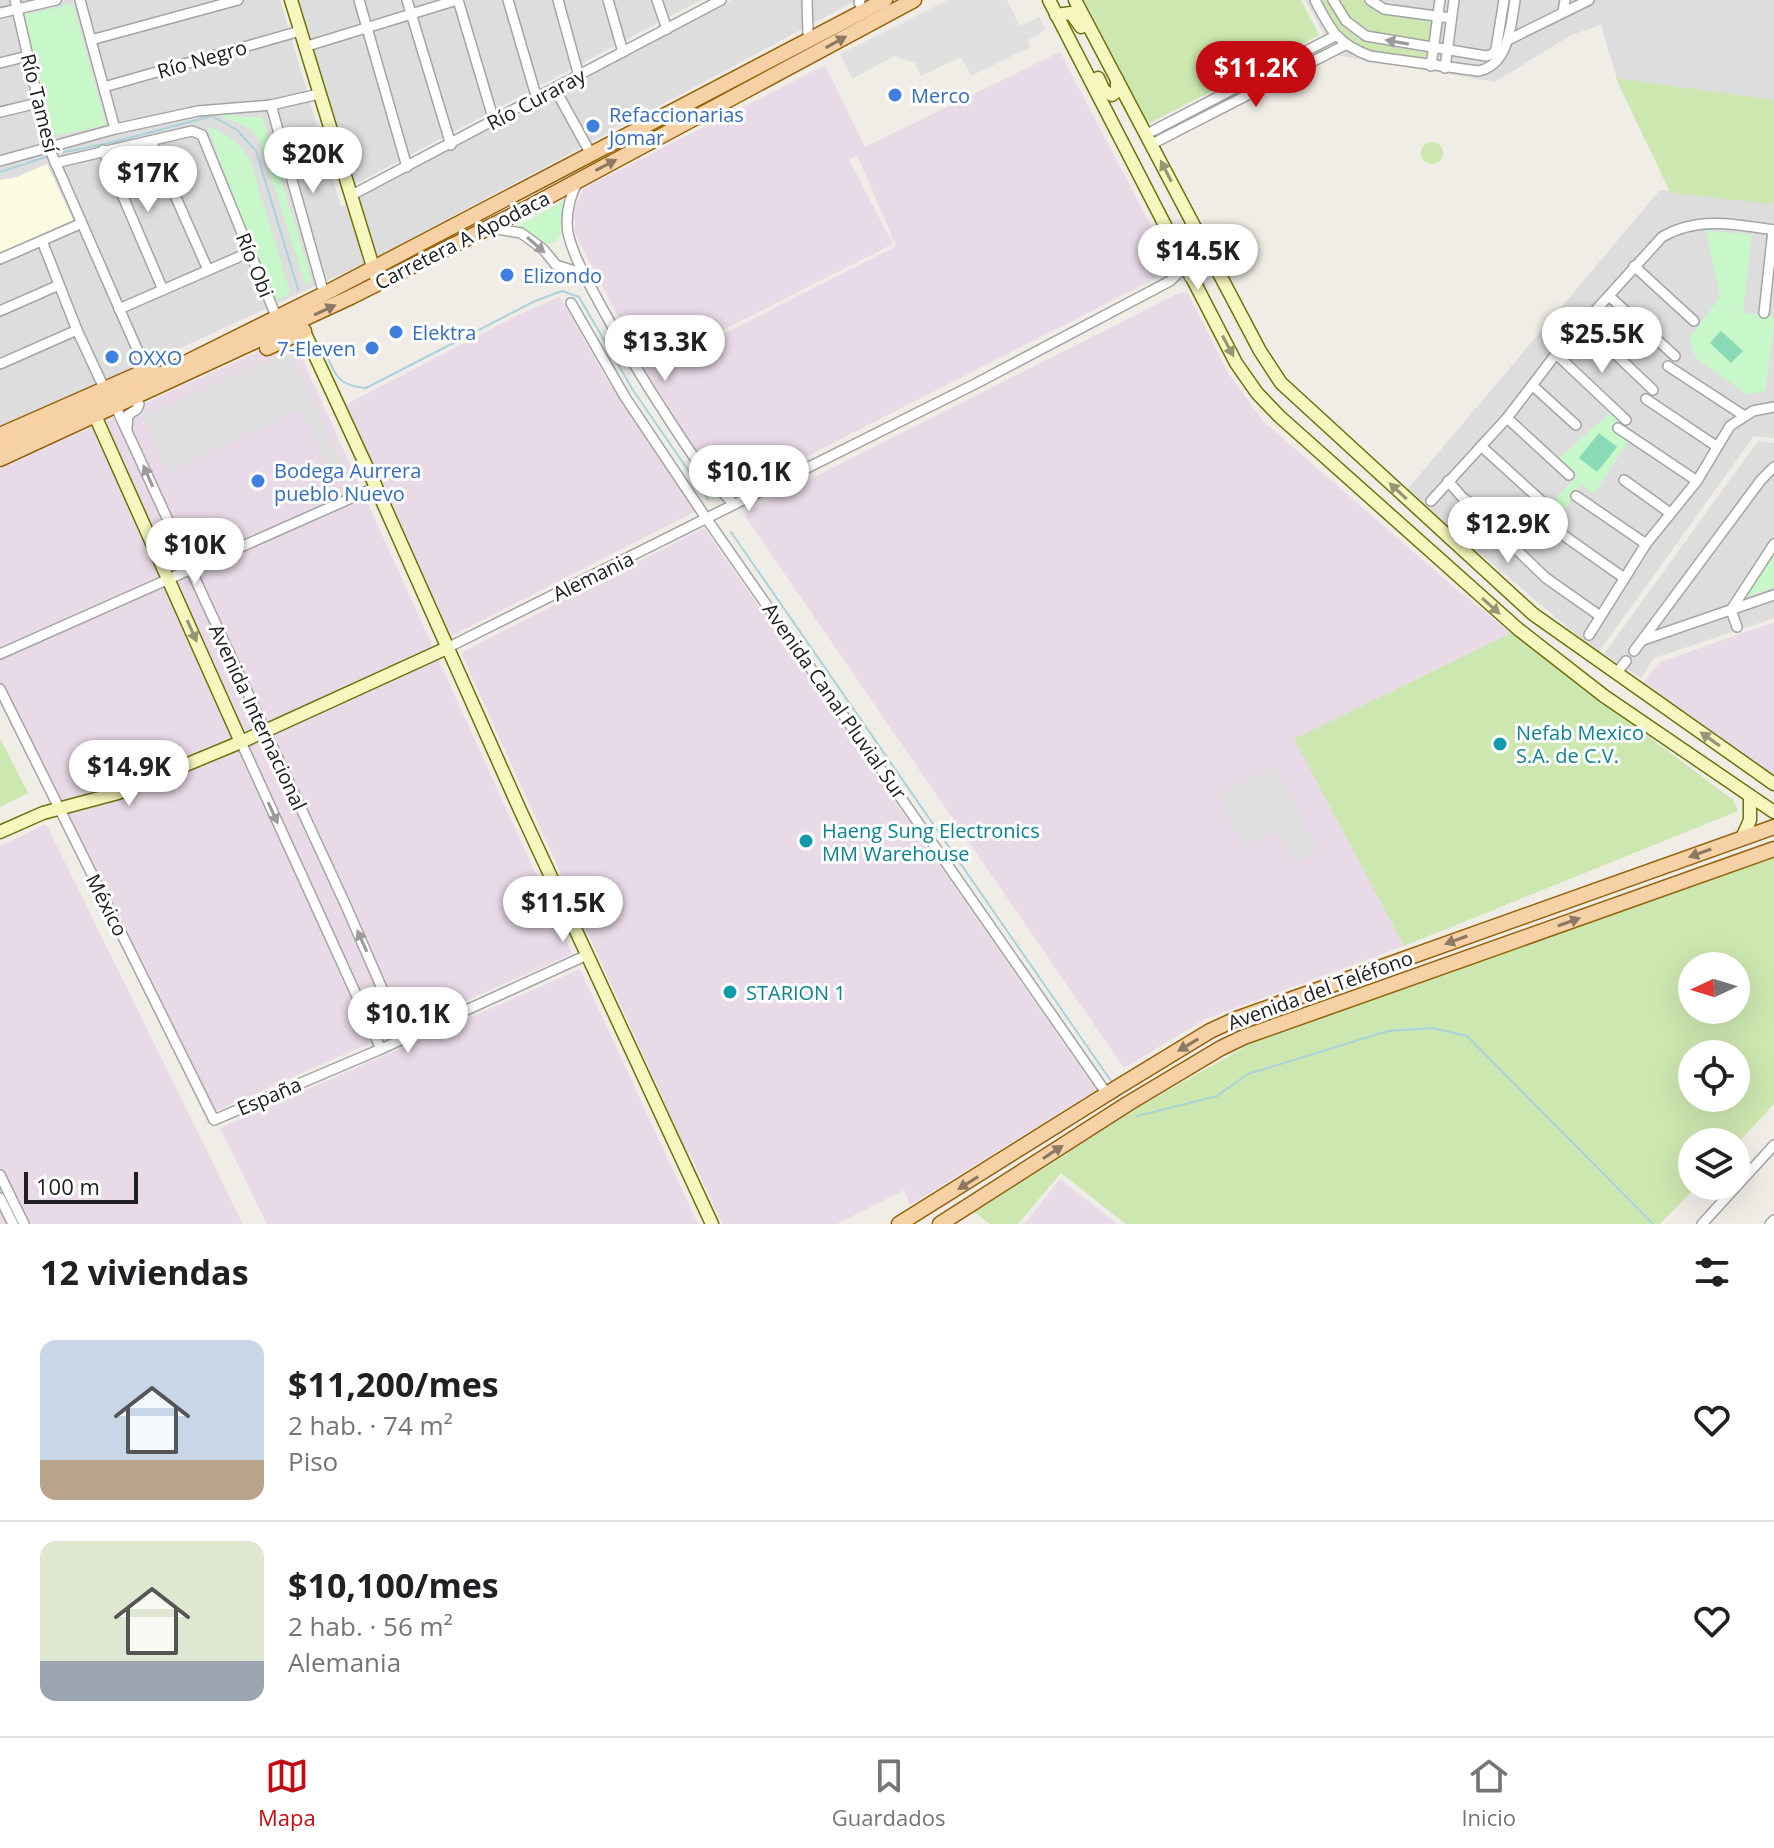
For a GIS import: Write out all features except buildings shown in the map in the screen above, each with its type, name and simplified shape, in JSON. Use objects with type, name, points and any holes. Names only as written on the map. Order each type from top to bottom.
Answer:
[{"type":"main road","points":[[291,0],[375,276]]},
{"type":"main road","name":"Carretera A Apodaca","points":[[0,459],[119,402],[301,326],[375,276],[590,151],[885,0]]},
{"type":"main road","name":"Carretera A Apodaca","points":[[119,402],[148,375],[324,294],[375,276],[483,229],[914,0]]},
{"type":"main road","points":[[1049,0],[1247,380],[1279,416],[1518,629],[1604,696],[1774,812]]},
{"type":"main road","points":[[1075,0],[1267,365],[1281,383],[1533,614],[1774,784]]},
{"type":"main road","points":[[590,151],[862,1]]},
{"type":"main road","points":[[1056,15],[1071,13],[1088,37],[1098,41]]},
{"type":"main road","points":[[1070,42],[1082,50],[1108,94],[1117,91],[1117,77]]},
{"type":"main road","points":[[301,326],[712,1224]]},
{"type":"main road","points":[[0,435],[119,402]]},
{"type":"main road","points":[[0,466],[94,415]]},
{"type":"main road","name":"Carretera A Apodaca","points":[[0,445],[94,415]]},
{"type":"main road","name":"Avenida Internacional","points":[[94,415],[241,742]]},
{"type":"main road","name":"Alemania","points":[[0,832],[43,813],[118,793],[264,732],[447,648]]},
{"type":"main road","points":[[1742,838],[1750,820],[1750,797]]},
{"type":"main road","name":"Avenida del Teléfono","points":[[899,1224],[1210,1031],[1236,1019],[1774,827]]},
{"type":"main road","name":"Avenida del Teléfono","points":[[940,1224],[1129,1103],[1244,1037],[1774,849]]},
{"type":"main road","points":[[1112,1091],[1129,1103]]},
{"type":"street","points":[[0,13],[16,5],[56,0]]},
{"type":"street","points":[[80,0],[115,129]]},
{"type":"street","points":[[91,40],[238,0]]},
{"type":"street","points":[[359,0],[407,167]]},
{"type":"street","points":[[407,0],[451,145]]},
{"type":"street","points":[[304,47],[457,0],[494,121]]},
{"type":"street","points":[[508,0],[537,99]]},
{"type":"street","points":[[558,0],[579,76]]},
{"type":"street","points":[[608,0],[623,52]]},
{"type":"street","points":[[657,0],[667,29]]},
{"type":"street","name":"Río Curaray","points":[[350,196],[537,99],[709,3],[721,0]]},
{"type":"street","points":[[807,0],[808,33]]},
{"type":"street","points":[[1315,0],[1335,36],[1345,45],[1370,56],[1478,71],[1491,67],[1509,39],[1515,0]]},
{"type":"street","points":[[1333,0],[1346,21],[1366,36],[1474,55],[1495,49],[1589,0]]},
{"type":"street","points":[[1370,0],[1384,9],[1451,18]]},
{"type":"street","points":[[1431,66],[1440,0]]},
{"type":"street","points":[[1445,68],[1454,0]]},
{"type":"street","points":[[1495,49],[1504,0]]},
{"type":"street","points":[[1563,12],[1565,0]]},
{"type":"street","name":"Río Tamesí","points":[[16,5],[52,155],[148,375]]},
{"type":"street","name":"Río Negro","points":[[104,87],[300,31]]},
{"type":"street","points":[[1150,139],[1335,36]]},
{"type":"street","points":[[1150,139],[1345,45]]},
{"type":"street","points":[[0,63],[28,56]]},
{"type":"street","points":[[555,89],[590,151]]},
{"type":"street","points":[[52,155],[115,129],[210,109],[271,105],[319,94]]},
{"type":"street","points":[[0,112],[38,103]]},
{"type":"street","points":[[271,105],[324,294]]},
{"type":"street","name":"Río Obi","points":[[151,141],[192,131],[205,139],[276,316]]},
{"type":"street","points":[[0,161],[103,150],[151,141],[208,270]]},
{"type":"street","points":[[103,150],[163,290]]},
{"type":"street","points":[[579,180],[572,193],[567,217],[571,242],[584,274],[625,352],[694,458],[733,503]]},
{"type":"street","points":[[0,259],[80,224]]},
{"type":"street","points":[[1431,501],[1507,418],[1556,354],[1662,237],[1689,225],[1735,224],[1774,230],[1764,313]]},
{"type":"street","points":[[483,229],[521,233],[543,249],[562,269],[584,274]]},
{"type":"street","name":"Avenida Internacional","points":[[42,241],[77,330],[119,402],[129,435],[347,908],[404,1039]]},
{"type":"street","points":[[119,309],[250,252]]},
{"type":"street","name":"Alemania","points":[[447,648],[975,384],[1211,259]]},
{"type":"street","points":[[1634,266],[1694,321]]},
{"type":"street","points":[[0,311],[59,285]]},
{"type":"street","points":[[1609,296],[1675,356]]},
{"type":"street","name":"Avenida Canal Pluvial Sur","points":[[571,303],[625,397],[706,518],[1112,1091]]},
{"type":"street","points":[[1584,324],[1653,390]]},
{"type":"street","points":[[0,364],[77,330]]},
{"type":"street","points":[[1556,354],[1626,420]]},
{"type":"street","points":[[1668,366],[1743,415]]},
{"type":"street","points":[[1533,386],[1576,425]]},
{"type":"street","points":[[1646,399],[1716,446]]},
{"type":"street","points":[[119,402],[137,409],[128,415],[129,435]]},
{"type":"street","points":[[1589,635],[1646,544],[1697,481],[1730,426],[1743,415],[1774,407]]},
{"type":"street","points":[[1507,418],[1569,475]]},
{"type":"street","points":[[1618,428],[1697,481]]},
{"type":"street","points":[[1481,446],[1547,506]]},
{"type":"street","points":[[1634,651],[1761,480],[1774,467]]},
{"type":"street","points":[[1624,480],[1670,513]]},
{"type":"street","points":[[1448,481],[1462,497],[1494,521],[1531,565],[1600,616]]},
{"type":"street","points":[[0,654],[376,487]]},
{"type":"street","points":[[1576,496],[1646,544]]},
{"type":"street","points":[[1546,523],[1624,578]]},
{"type":"street","points":[[1731,610],[1774,544]]},
{"type":"street","points":[[1643,640],[1774,595]]},
{"type":"street","points":[[1731,610],[1737,627]]},
{"type":"street","points":[[1616,674],[1626,661]]},
{"type":"street","name":"México","points":[[0,689],[214,1120]]},
{"type":"street","name":"Avenida Internacional","points":[[241,742],[381,1049]]},
{"type":"street","name":"España","points":[[214,1120],[404,1039],[587,955]]},
{"type":"street","points":[[1702,1224],[1774,1145]]},
{"type":"street","points":[[0,1175],[24,1224]]},
{"type":"street","points":[[0,1198],[13,1224]]},
{"type":"shaded area","points":[[0,0],[280,0],[341,207],[731,0],[857,0],[361,265],[0,431]]},
{"type":"shaded area","points":[[299,0],[701,0],[352,186]]},
{"type":"shaded area","points":[[948,0],[1007,0],[1020,26],[1039,17],[1046,30],[1028,40],[1030,47],[971,76],[961,57],[921,76],[915,63],[894,56],[852,79],[840,54]]},
{"type":"shaded area","points":[[1305,0],[1774,0],[1774,438],[1754,436],[1598,653],[1406,491],[1660,190],[1670,191],[1619,86],[1601,25],[1571,35],[1495,82],[1336,55]]},
{"type":"shaded area","points":[[1060,52],[1170,268],[1162,275],[743,489],[730,490],[711,475],[631,347],[661,366],[896,246],[857,155],[849,160],[893,244],[661,361],[630,340],[575,233],[574,209],[584,188],[825,65],[865,147]]},
{"type":"shaded area","points":[[47,164],[73,220],[0,252],[0,180],[17,177]]},
{"type":"shaded area","points":[[1181,292],[1188,293],[1228,373],[1263,421],[1511,633],[1295,739],[1404,946],[1205,1019],[1124,1068],[745,516],[747,511]]},
{"type":"shaded area","points":[[560,297],[604,375],[696,511],[451,636],[345,405],[524,312]]},
{"type":"shaded area","points":[[292,336],[572,954],[216,1111],[0,682],[0,469]]},
{"type":"shaded area","points":[[291,350],[347,476],[334,482],[301,409],[167,473],[144,416]]},
{"type":"shaded area","points":[[1758,441],[1774,443],[1774,618],[1654,658],[1641,678],[1604,654]]},
{"type":"shaded area","points":[[704,528],[1096,1090],[910,1205],[904,1190],[837,1224],[722,1224],[461,653]]},
{"type":"shaded area","points":[[1774,622],[1774,775],[1642,684],[1660,662]]},
{"type":"shaded area","points":[[1276,766],[1318,851],[1295,862],[1278,831],[1244,846],[1218,796]]},
{"type":"shaded area","points":[[46,824],[243,1224],[0,1224],[0,846]]},
{"type":"shaded area","points":[[580,969],[698,1224],[267,1224],[220,1128]]},
{"type":"shaded area","points":[[1060,1179],[1117,1224],[1024,1224]]},
{"type":"green space","points":[[1084,0],[1301,0],[1319,35],[1148,124]]},
{"type":"green space","points":[[1318,0],[1329,0],[1345,29],[1360,40],[1427,53],[1426,62],[1365,50],[1344,41]]},
{"type":"green space","points":[[1339,0],[1362,0],[1376,12],[1433,22],[1430,42],[1366,31],[1347,14]]},
{"type":"green space","points":[[73,4],[106,125],[52,136],[23,15]]},
{"type":"green space","points":[[1325,46],[1328,50],[1152,140],[1150,136]]},
{"type":"green space","points":[[1616,78],[1774,100],[1774,204],[1671,193]]},
{"type":"green space","points":[[218,114],[263,118],[312,282],[306,285],[260,143],[251,129]]},
{"type":"green space","points":[[207,126],[233,140],[251,163],[290,293],[273,302]]},
{"type":"green space","points":[[1432,142],[1440,145],[1443,153],[1440,161],[1432,164],[1424,161],[1421,153],[1424,145]]},
{"type":"green space","points":[[564,200],[562,233],[556,242],[546,244],[515,228]]},
{"type":"green space","points":[[1706,230],[1752,235],[1743,313],[1774,316],[1766,390],[1748,395],[1696,358],[1689,339],[1720,297]]},
{"type":"green space","points":[[1721,331],[1743,351],[1731,363],[1710,343]]},
{"type":"green space","points":[[1611,412],[1629,426],[1620,434],[1628,441],[1594,494],[1580,484],[1564,513],[1532,552],[1522,538],[1577,475],[1559,458]]},
{"type":"green space","points":[[1599,433],[1617,447],[1597,472],[1579,458]]},
{"type":"green space","points":[[1774,551],[1774,587],[1743,598]]},
{"type":"green space","points":[[1511,633],[1733,800],[1738,811],[1404,946],[1294,739]]},
{"type":"green space","points":[[0,738],[28,793],[0,807]]},
{"type":"green space","points":[[1774,856],[1774,1104],[1750,1130],[1678,1128],[1678,1200],[1683,1200],[1660,1224],[1126,1224],[1061,1173],[1018,1224],[990,1224],[974,1212],[1142,1105],[1254,1042],[1436,973]]},
{"type":"waterway","points":[[55,154],[212,116],[237,130],[256,151],[298,289]]},
{"type":"waterway","points":[[0,172],[49,156]]},
{"type":"waterway","points":[[326,353],[339,378],[350,385],[366,388],[535,301],[562,291],[579,297],[633,390],[708,499]]},
{"type":"waterway","points":[[731,532],[1111,1081]]},
{"type":"waterway","points":[[1137,1116],[1217,1096],[1248,1074],[1388,1031],[1432,1028],[1467,1036],[1653,1224]]},
{"type":"place","name":"Merco","points":[[895,95]]},
{"type":"place","name":"Refaccionarias Jomar","points":[[593,126]]},
{"type":"place","name":"Elizondo","points":[[507,275]]},
{"type":"place","name":"Elektra","points":[[396,332]]},
{"type":"place","name":"7-Eleven","points":[[372,348]]},
{"type":"place","name":"OXXO","points":[[112,357]]},
{"type":"place","name":"Bodega Aurrera pueblo Nuevo","points":[[258,481]]},
{"type":"place","name":"Nefab Mexico S.A. de C.V.","points":[[1500,744]]},
{"type":"place","name":"Haeng Sung Electronics MM Warehouse","points":[[806,841]]},
{"type":"place","name":"STARION 1","points":[[730,992]]}]
